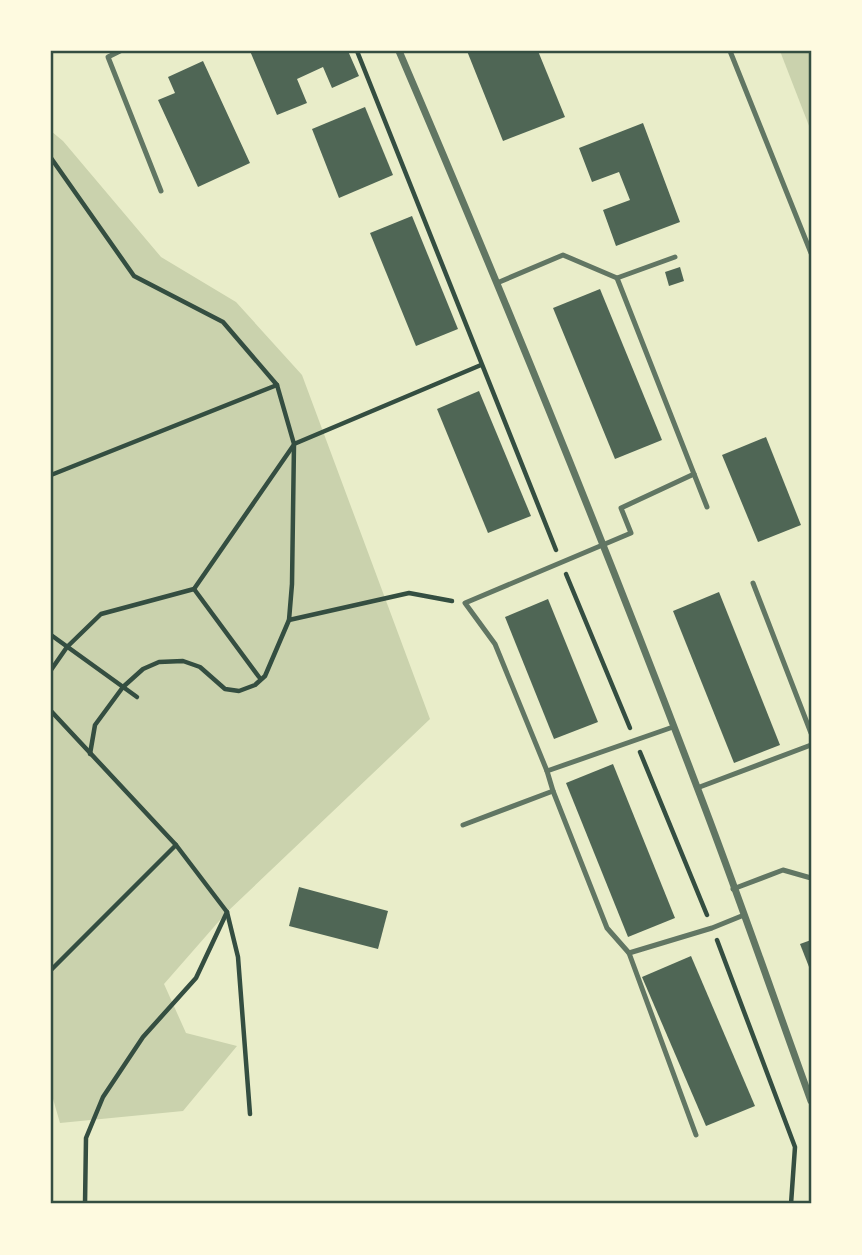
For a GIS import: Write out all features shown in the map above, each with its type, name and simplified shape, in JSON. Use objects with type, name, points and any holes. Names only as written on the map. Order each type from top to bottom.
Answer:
[{"type":"street","points":[[399,51],[497,283],[603,546],[697,788],[811,1101]]},
{"type":"lane","points":[[120,51],[108,57],[161,191]]},
{"type":"lane","points":[[730,51],[811,253]]},
{"type":"lane","points":[[497,283],[563,256],[617,278],[675,257]]},
{"type":"lane","points":[[617,278],[707,507]]},
{"type":"lane","points":[[694,474],[621,508],[631,533],[465,603],[495,644],[607,929],[629,953],[696,1135]]},
{"type":"lane","points":[[753,583],[811,733]]},
{"type":"lane","points":[[547,771],[673,727]]},
{"type":"lane","points":[[697,788],[811,745]]},
{"type":"lane","points":[[463,825],[553,791]]},
{"type":"lane","points":[[733,889],[783,870],[811,878]]},
{"type":"lane","points":[[629,953],[712,928],[744,915]]},
{"type":"path","points":[[357,51],[561,563],[712,928],[795,1147],[791,1204]]},
{"type":"path","points":[[51,158],[134,276],[223,322],[277,386],[294,444],[289,620],[265,676],[255,685],[239,691],[225,689],[200,667],[183,661],[159,662],[143,669],[123,687],[95,725],[90,754]]},
{"type":"path","points":[[51,670],[67,647],[102,614],[194,589],[294,444],[481,365]]},
{"type":"path","points":[[51,475],[277,386]]},
{"type":"path","points":[[194,589],[259,677]]},
{"type":"path","points":[[289,620],[409,593],[465,603]]},
{"type":"path","points":[[51,635],[137,696]]},
{"type":"path","points":[[51,711],[176,845],[227,912],[238,957],[250,1114]]},
{"type":"path","points":[[51,971],[176,845]]},
{"type":"path","points":[[85,1204],[86,1138],[103,1097],[143,1037],[196,978],[227,912]]},
{"type":"green space","points":[[780,51],[811,51],[811,131]]},
{"type":"green space","points":[[51,131],[63,141],[161,257],[236,302],[302,375],[430,719],[227,912],[164,984],[186,1033],[237,1046],[183,1111],[60,1123],[51,1092]]},
{"type":"building","points":[[250,51],[348,51],[359,76],[332,88],[323,67],[297,79],[307,103],[277,115]]},
{"type":"building","points":[[467,51],[538,51],[565,117],[503,141]]},
{"type":"building","points":[[203,61],[250,163],[198,187],[158,100],[175,93],[168,77]]},
{"type":"building","points":[[365,107],[393,175],[339,198],[312,129]]},
{"type":"building","points":[[643,123],[680,222],[616,246],[603,210],[630,200],[619,172],[592,182],[579,148]]},
{"type":"building","points":[[412,216],[458,329],[416,346],[370,233]]},
{"type":"building","points":[[680,267],[684,281],[669,286],[665,272]]},
{"type":"building","points":[[600,289],[662,440],[615,459],[553,308]]},
{"type":"building","points":[[479,391],[531,516],[488,533],[437,409]]},
{"type":"building","points":[[766,437],[801,525],[758,542],[722,455]]},
{"type":"building","points":[[719,592],[780,745],[734,763],[673,611]]},
{"type":"building","points":[[548,599],[598,722],[554,739],[505,617]]},
{"type":"building","points":[[613,764],[675,918],[628,937],[566,783]]},
{"type":"building","points":[[299,887],[388,911],[378,949],[289,926]]},
{"type":"building","points":[[811,940],[811,972],[800,944]]},
{"type":"building","points":[[691,956],[755,1106],[706,1126],[642,977]]}]
